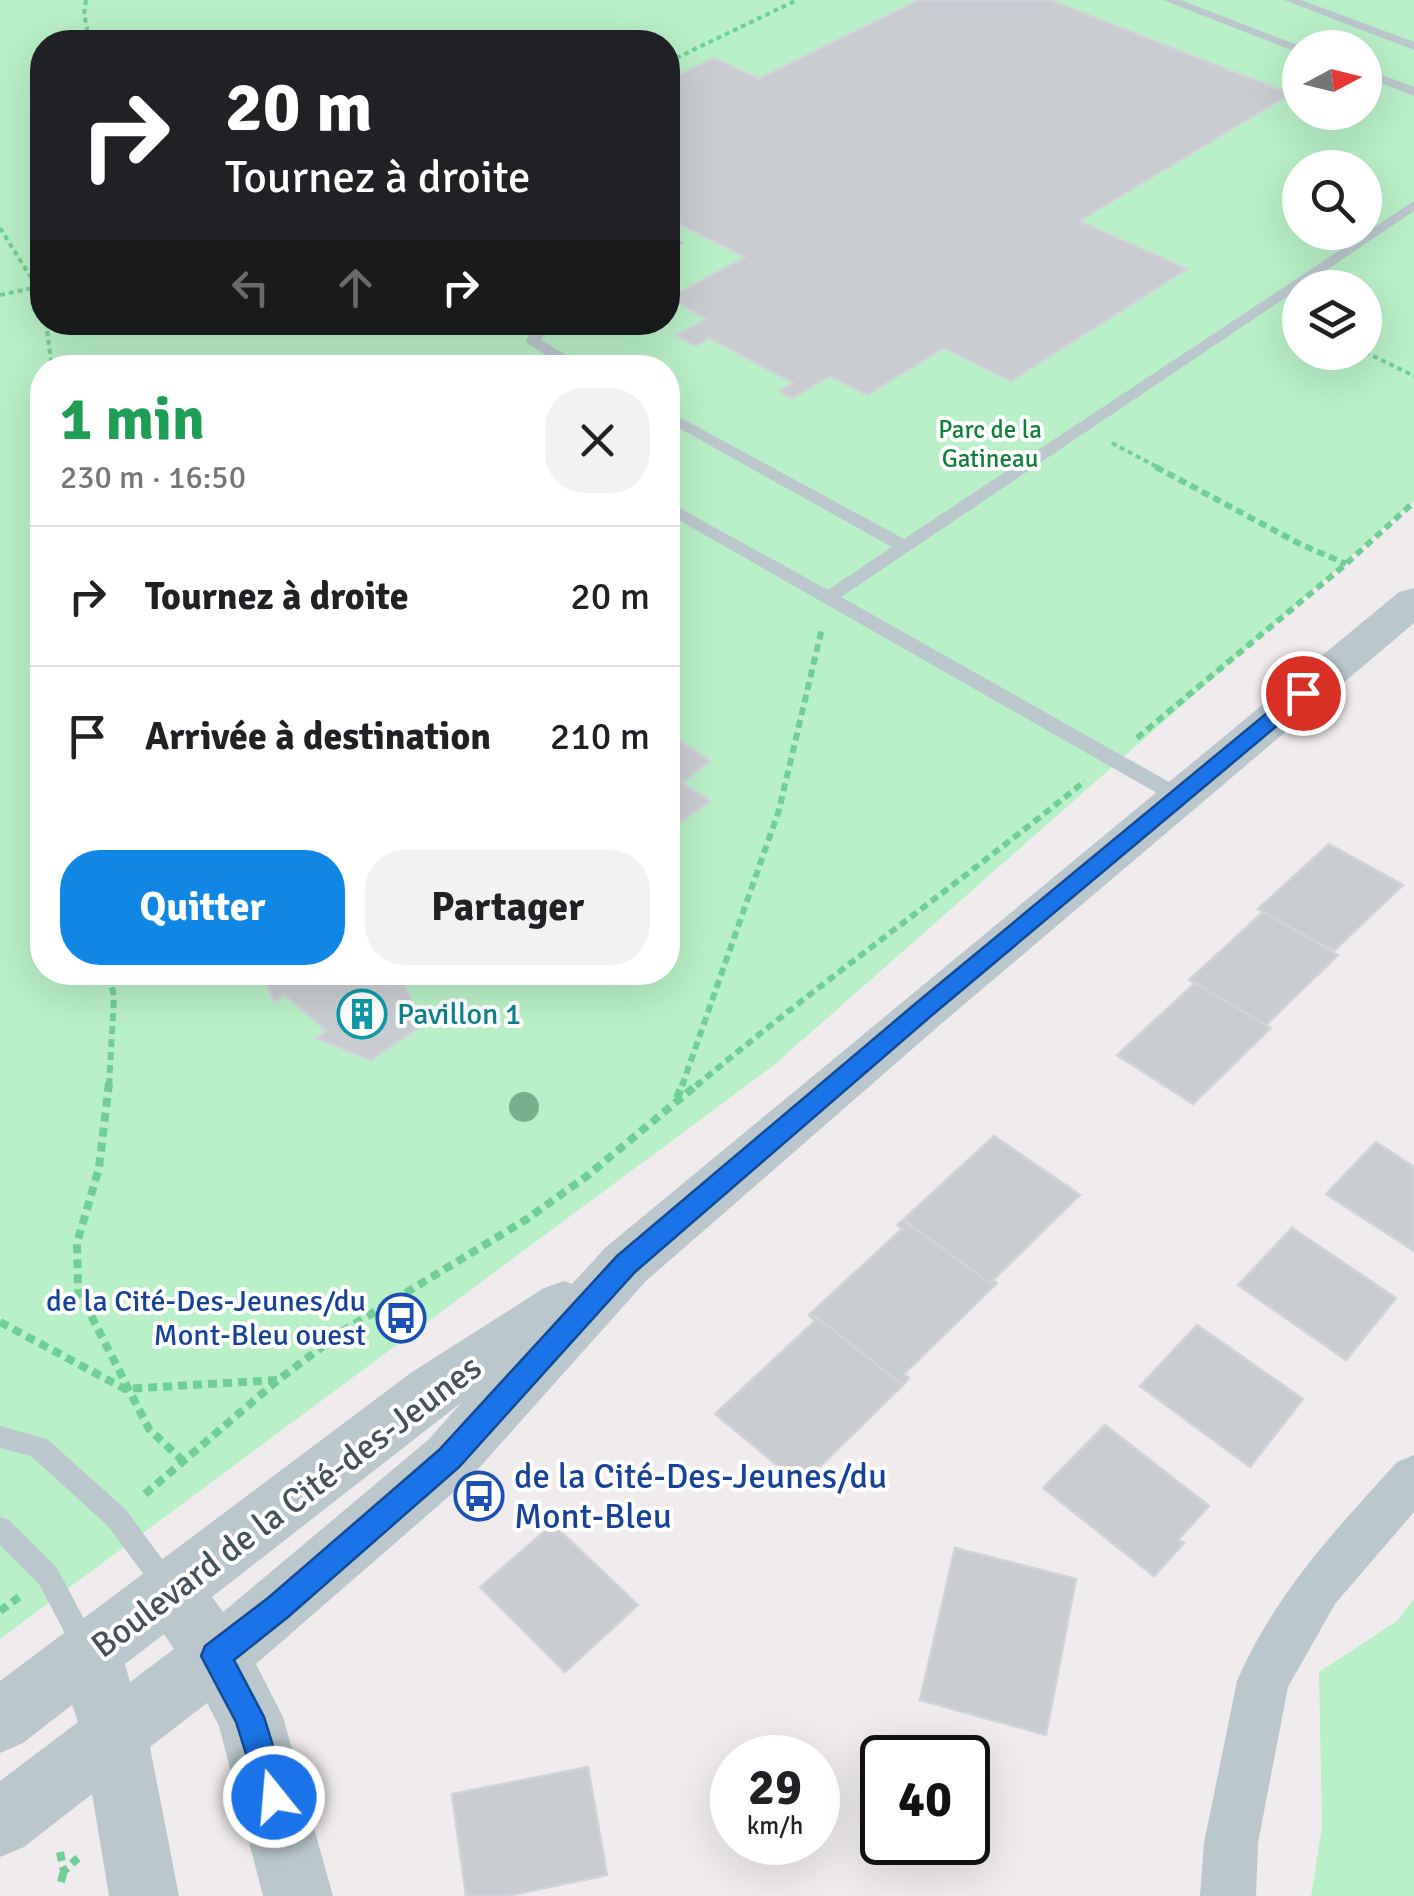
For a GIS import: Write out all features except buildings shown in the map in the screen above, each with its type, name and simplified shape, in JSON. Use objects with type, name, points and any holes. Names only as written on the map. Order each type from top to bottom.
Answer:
[{"type":"street","name":"Boulevard de la Cité-des-Jeunes","points":[[0,1721],[432,1390],[626,1264],[1414,601]]},
{"type":"street","name":"Boulevard de la Cité-des-Jeunes","points":[[28,1828],[115,1736],[278,1608],[449,1458],[626,1264]]},
{"type":"street","points":[[1228,1896],[1231,1843],[1262,1681],[1317,1587],[1414,1476]]},
{"type":"street","points":[[171,1592],[216,1656],[250,1717],[298,1896]]},
{"type":"street","points":[[89,1654],[115,1736],[144,1896]]},
{"type":"lane","points":[[1169,0],[1282,42]]},
{"type":"lane","points":[[1290,0],[1414,46]]},
{"type":"lane","points":[[1382,80],[1414,92]]},
{"type":"lane","points":[[829,598],[1414,205]]},
{"type":"lane","points":[[536,335],[533,341],[557,355]]},
{"type":"lane","points":[[680,423],[905,547]]},
{"type":"lane","points":[[680,515],[1178,796]]},
{"type":"lane","points":[[0,1436],[38,1447],[117,1518],[171,1592]]},
{"type":"lane","points":[[0,1528],[48,1576],[89,1654]]},
{"type":"path","points":[[86,0],[87,30]]},
{"type":"path","points":[[680,56],[797,0]]},
{"type":"path","points":[[0,228],[30,272]]},
{"type":"path","points":[[0,294],[30,288]]},
{"type":"path","points":[[1382,360],[1414,376]]},
{"type":"path","points":[[1082,427],[1298,543],[1346,564]]},
{"type":"path","points":[[117,1518],[278,1380],[343,1330],[527,1219],[625,1146],[816,986],[1008,845],[1346,564],[1414,502]]},
{"type":"path","points":[[676,1100],[717,994],[779,810],[829,598]]},
{"type":"path","points":[[112,985],[107,1121],[99,1168],[77,1242],[78,1290],[125,1389],[149,1429],[183,1461]]},
{"type":"path","points":[[0,1322],[125,1389],[278,1380]]},
{"type":"path","points":[[0,1611],[48,1576]]},
{"type":"path","points":[[28,1828],[62,1876],[90,1848]]},
{"type":"green space","name":"Parc de la Gatineau","points":[[0,0],[1414,0],[1414,501],[774,1065],[0,1639]]},
{"type":"green space","points":[[1414,1599],[1414,1896],[1311,1896],[1322,1827],[1319,1672],[1397,1621]]},
{"type":"place","name":"Pavillon 1","points":[[362,1014]]},
{"type":"place","name":"de la Cité-Des-Jeunes/du Mont-Bleu ouest","points":[[401,1318]]},
{"type":"place","name":"de la Cité-Des-Jeunes/du Mont-Bleu","points":[[479,1496]]},
{"type":"route","points":[[274,1797],[250,1717],[216,1656],[278,1608],[449,1458],[626,1264],[1303,693]]}]
